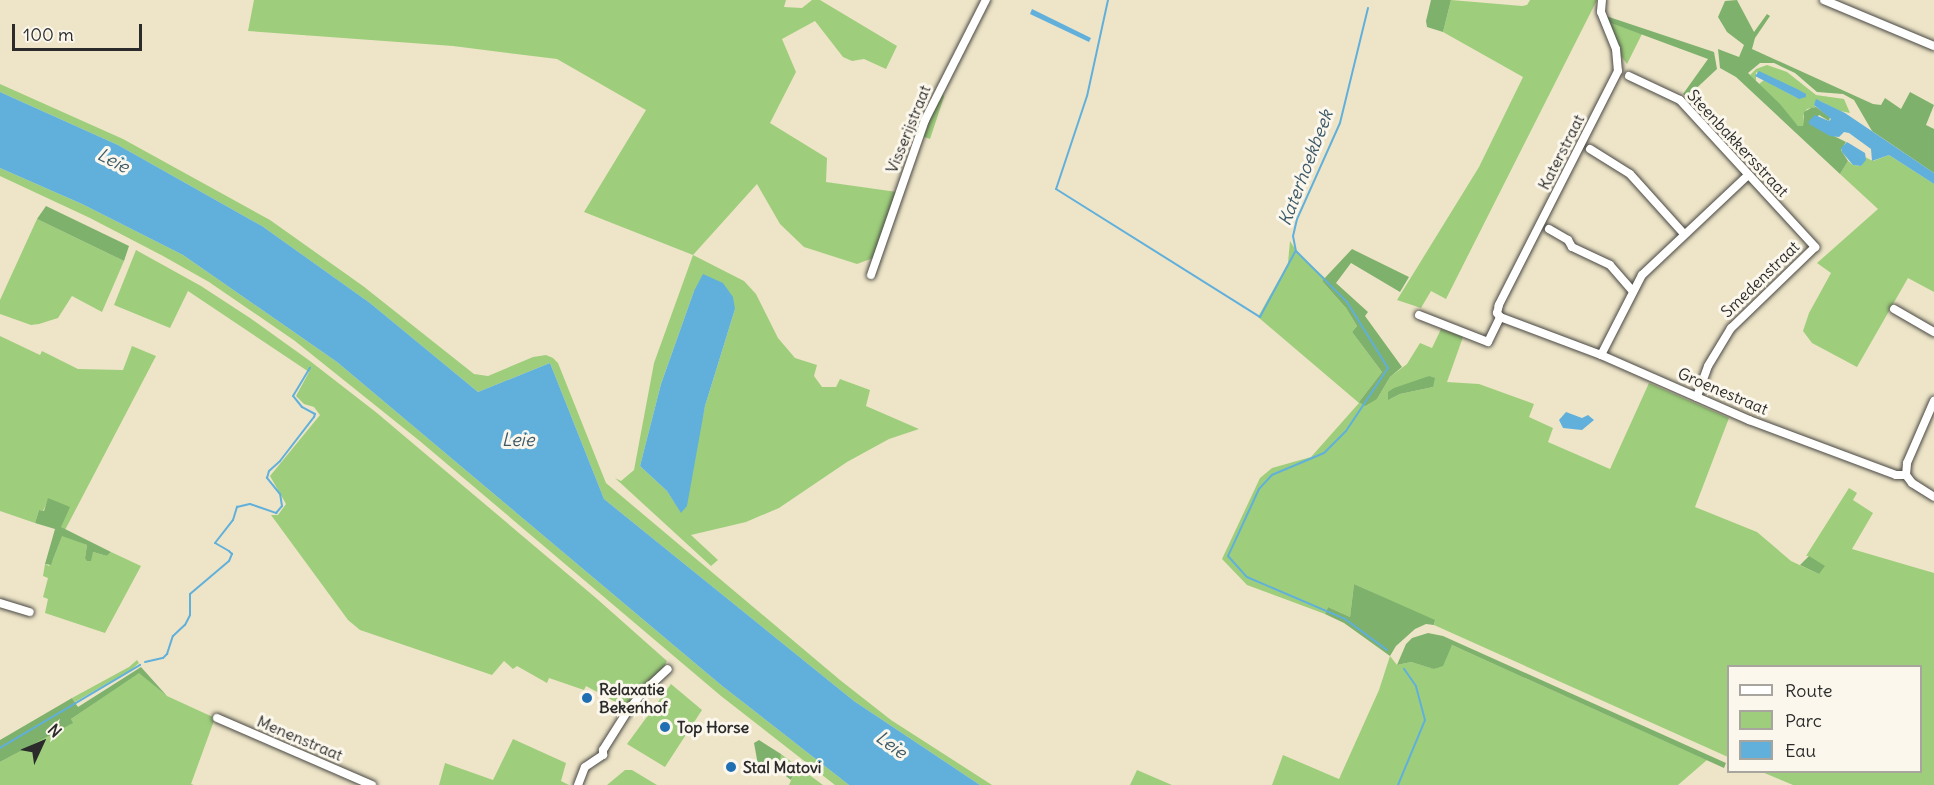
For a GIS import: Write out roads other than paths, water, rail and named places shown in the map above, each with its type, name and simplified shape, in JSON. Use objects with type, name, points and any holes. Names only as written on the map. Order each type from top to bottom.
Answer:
[{"type":"street","name":"Visserijstraat","points":[[871,275],[925,120],[986,0]]},
{"type":"street","name":"Katerstraat","points":[[1419,315],[1488,342],[1498,315],[1499,305],[1618,71],[1616,49],[1602,12],[1602,0]]},
{"type":"street","points":[[1824,0],[1934,45]]},
{"type":"street","name":"Steenbakkersstraat","points":[[1629,76],[1680,100],[1815,247]]},
{"type":"street","points":[[1590,148],[1630,174],[1684,234]]},
{"type":"street","points":[[1601,355],[1632,290],[1653,263],[1748,175]]},
{"type":"street","points":[[1549,230],[1568,240],[1572,248],[1610,265],[1632,290]]},
{"type":"street","name":"Smedenstraat","points":[[1697,397],[1708,366],[1731,328],[1815,247]]},
{"type":"street","points":[[1894,309],[1934,332]]},
{"type":"street","name":"Groenestraat","points":[[1498,315],[1896,476],[1906,475],[1912,483],[1934,497]]},
{"type":"street","points":[[1906,475],[1907,464],[1934,400]]},
{"type":"street","points":[[0,603],[30,612]]},
{"type":"street","points":[[578,785],[585,767],[603,755],[603,750],[627,712],[642,693],[668,669]]},
{"type":"street","name":"Menenstraat","points":[[217,718],[372,785]]},
{"type":"water","points":[[1032,9],[1091,38],[1089,42],[1030,14]]},
{"type":"water","points":[[1759,71],[1799,90],[1806,94],[1806,97],[1799,99],[1755,76]]},
{"type":"water","name":"Leie","points":[[0,92],[118,145],[262,226],[370,303],[478,392],[550,363],[604,499],[854,701],[980,785],[849,785],[721,685],[337,362],[183,255],[82,204],[0,168]]},
{"type":"water","points":[[1816,99],[1845,113],[1934,173],[1934,184],[1889,155],[1872,161],[1871,149],[1849,133],[1844,132],[1839,137],[1830,136],[1809,124],[1815,115],[1829,121],[1831,119],[1814,105]]},
{"type":"water","points":[[1847,142],[1865,153],[1866,160],[1861,166],[1853,165],[1842,152],[1841,148]]},
{"type":"water","points":[[703,274],[723,283],[733,297],[735,309],[705,406],[687,506],[681,513],[667,491],[640,466],[661,384],[694,291]]},
{"type":"water","points":[[1566,412],[1582,418],[1588,415],[1594,420],[1582,430],[1563,428],[1559,420]]},
{"type":"waterway","points":[[1108,0],[1087,96],[1056,189],[1260,317],[1295,252]]},
{"type":"waterway","name":"Katerhoekbeek","points":[[1368,8],[1340,123],[1297,219],[1293,236],[1296,251],[1347,302],[1388,368],[1346,431],[1324,453],[1272,475],[1259,489],[1228,556],[1247,577],[1345,619],[1387,650]]},
{"type":"waterway","points":[[145,662],[163,658],[167,654],[173,636],[185,625],[190,615],[190,594],[229,561],[232,554],[215,543],[233,520],[237,507],[250,504],[276,513],[282,506],[280,494],[267,478],[269,471],[280,461],[314,417],[315,414],[302,407],[293,396],[310,368]]},
{"type":"waterway","points":[[0,748],[140,665]]},
{"type":"waterway","name":"Katerhoekbeek","points":[[1398,785],[1425,720],[1416,686],[1404,669]]},
{"type":"place","name":"Relaxatie Bekenhof","points":[[587,698]]},
{"type":"place","name":"Top Horse","points":[[665,727]]},
{"type":"place","name":"Stal Matovi","points":[[731,767]]}]
